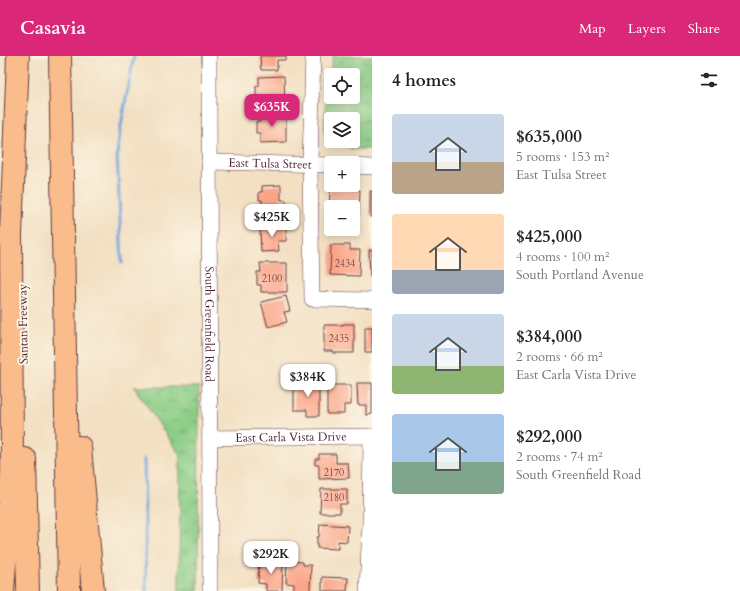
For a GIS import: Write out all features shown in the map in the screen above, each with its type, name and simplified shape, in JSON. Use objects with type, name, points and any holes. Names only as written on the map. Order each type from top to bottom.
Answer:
[{"type":"highway","points":[[3,591],[12,468],[12,235],[18,56]]},
{"type":"highway","name":"Santan Freeway","points":[[18,56],[28,591]]},
{"type":"highway","points":[[60,56],[69,591]]},
{"type":"highway","points":[[63,259],[74,302],[80,452],[93,591]]},
{"type":"street","name":"South Greenfield Road","points":[[209,56],[210,591]]},
{"type":"street","points":[[313,56],[310,163],[312,299],[372,300]]},
{"type":"street","name":"East Tulsa Street","points":[[209,162],[324,164]]},
{"type":"street","points":[[360,166],[372,167]]},
{"type":"street","points":[[366,591],[370,523],[371,436]]},
{"type":"street","name":"East Carla Vista Drive","points":[[210,438],[371,436]]},
{"type":"green space","points":[[333,56],[372,56],[372,149],[350,148],[360,148],[360,112],[325,112],[326,104],[360,104],[360,68],[331,68]]},
{"type":"green space","points":[[134,387],[199,387],[198,591],[179,591],[180,455]]},
{"type":"building","points":[[260,56],[286,56],[286,60],[277,60],[277,70],[261,70]]},
{"type":"building","points":[[284,76],[285,105],[259,106],[259,97],[256,97],[256,86],[259,86],[259,77]]},
{"type":"building","points":[[260,113],[286,113],[286,142],[260,143],[260,133],[256,133],[256,122],[260,122]]},
{"type":"building","points":[[281,185],[281,200],[286,200],[286,215],[262,216],[262,200],[259,200],[259,192],[262,192],[262,186]]},
{"type":"building","points":[[370,191],[372,191],[372,217],[370,217]]},
{"type":"building","points":[[330,192],[360,192],[360,200],[330,200]]},
{"type":"building","points":[[260,226],[286,226],[286,241],[278,241],[279,251],[261,252]]},
{"type":"building","points":[[331,245],[350,245],[350,250],[360,250],[359,276],[330,275]]},
{"type":"building","points":[[369,250],[372,250],[372,276],[370,276]]},
{"type":"building","points":[[260,263],[287,263],[287,292],[261,292],[261,285],[257,285],[257,272],[261,272]]},
{"type":"building","points":[[286,296],[290,311],[284,312],[287,322],[268,327],[261,302]]},
{"type":"building","points":[[354,324],[354,353],[333,353],[333,351],[324,351],[324,325]]},
{"type":"building","points":[[365,327],[372,327],[372,352],[365,352]]},
{"type":"building","points":[[302,382],[319,382],[319,416],[307,416],[307,410],[294,410],[294,387],[302,387]]},
{"type":"building","points":[[357,383],[372,383],[372,414],[366,415],[366,405],[358,405]]},
{"type":"building","points":[[327,385],[351,385],[351,405],[344,405],[344,414],[327,414]]},
{"type":"building","points":[[319,454],[336,454],[336,463],[348,463],[349,478],[319,479],[319,465],[315,465],[315,459],[319,459]]},
{"type":"building","points":[[321,489],[347,489],[347,504],[340,504],[340,513],[320,513]]},
{"type":"building","points":[[320,524],[348,526],[347,542],[338,541],[338,549],[317,548],[317,537],[319,537]]},
{"type":"building","points":[[259,558],[270,558],[270,562],[283,563],[282,591],[266,591],[266,584],[258,583]]},
{"type":"building","points":[[287,561],[303,562],[303,565],[311,565],[310,591],[294,591],[294,584],[286,583]]},
{"type":"building","points":[[322,577],[348,578],[347,591],[322,591]]},
{"type":"waterway","points":[[122,263],[117,155],[134,56]]},
{"type":"waterway","points":[[144,459],[146,591]]}]
